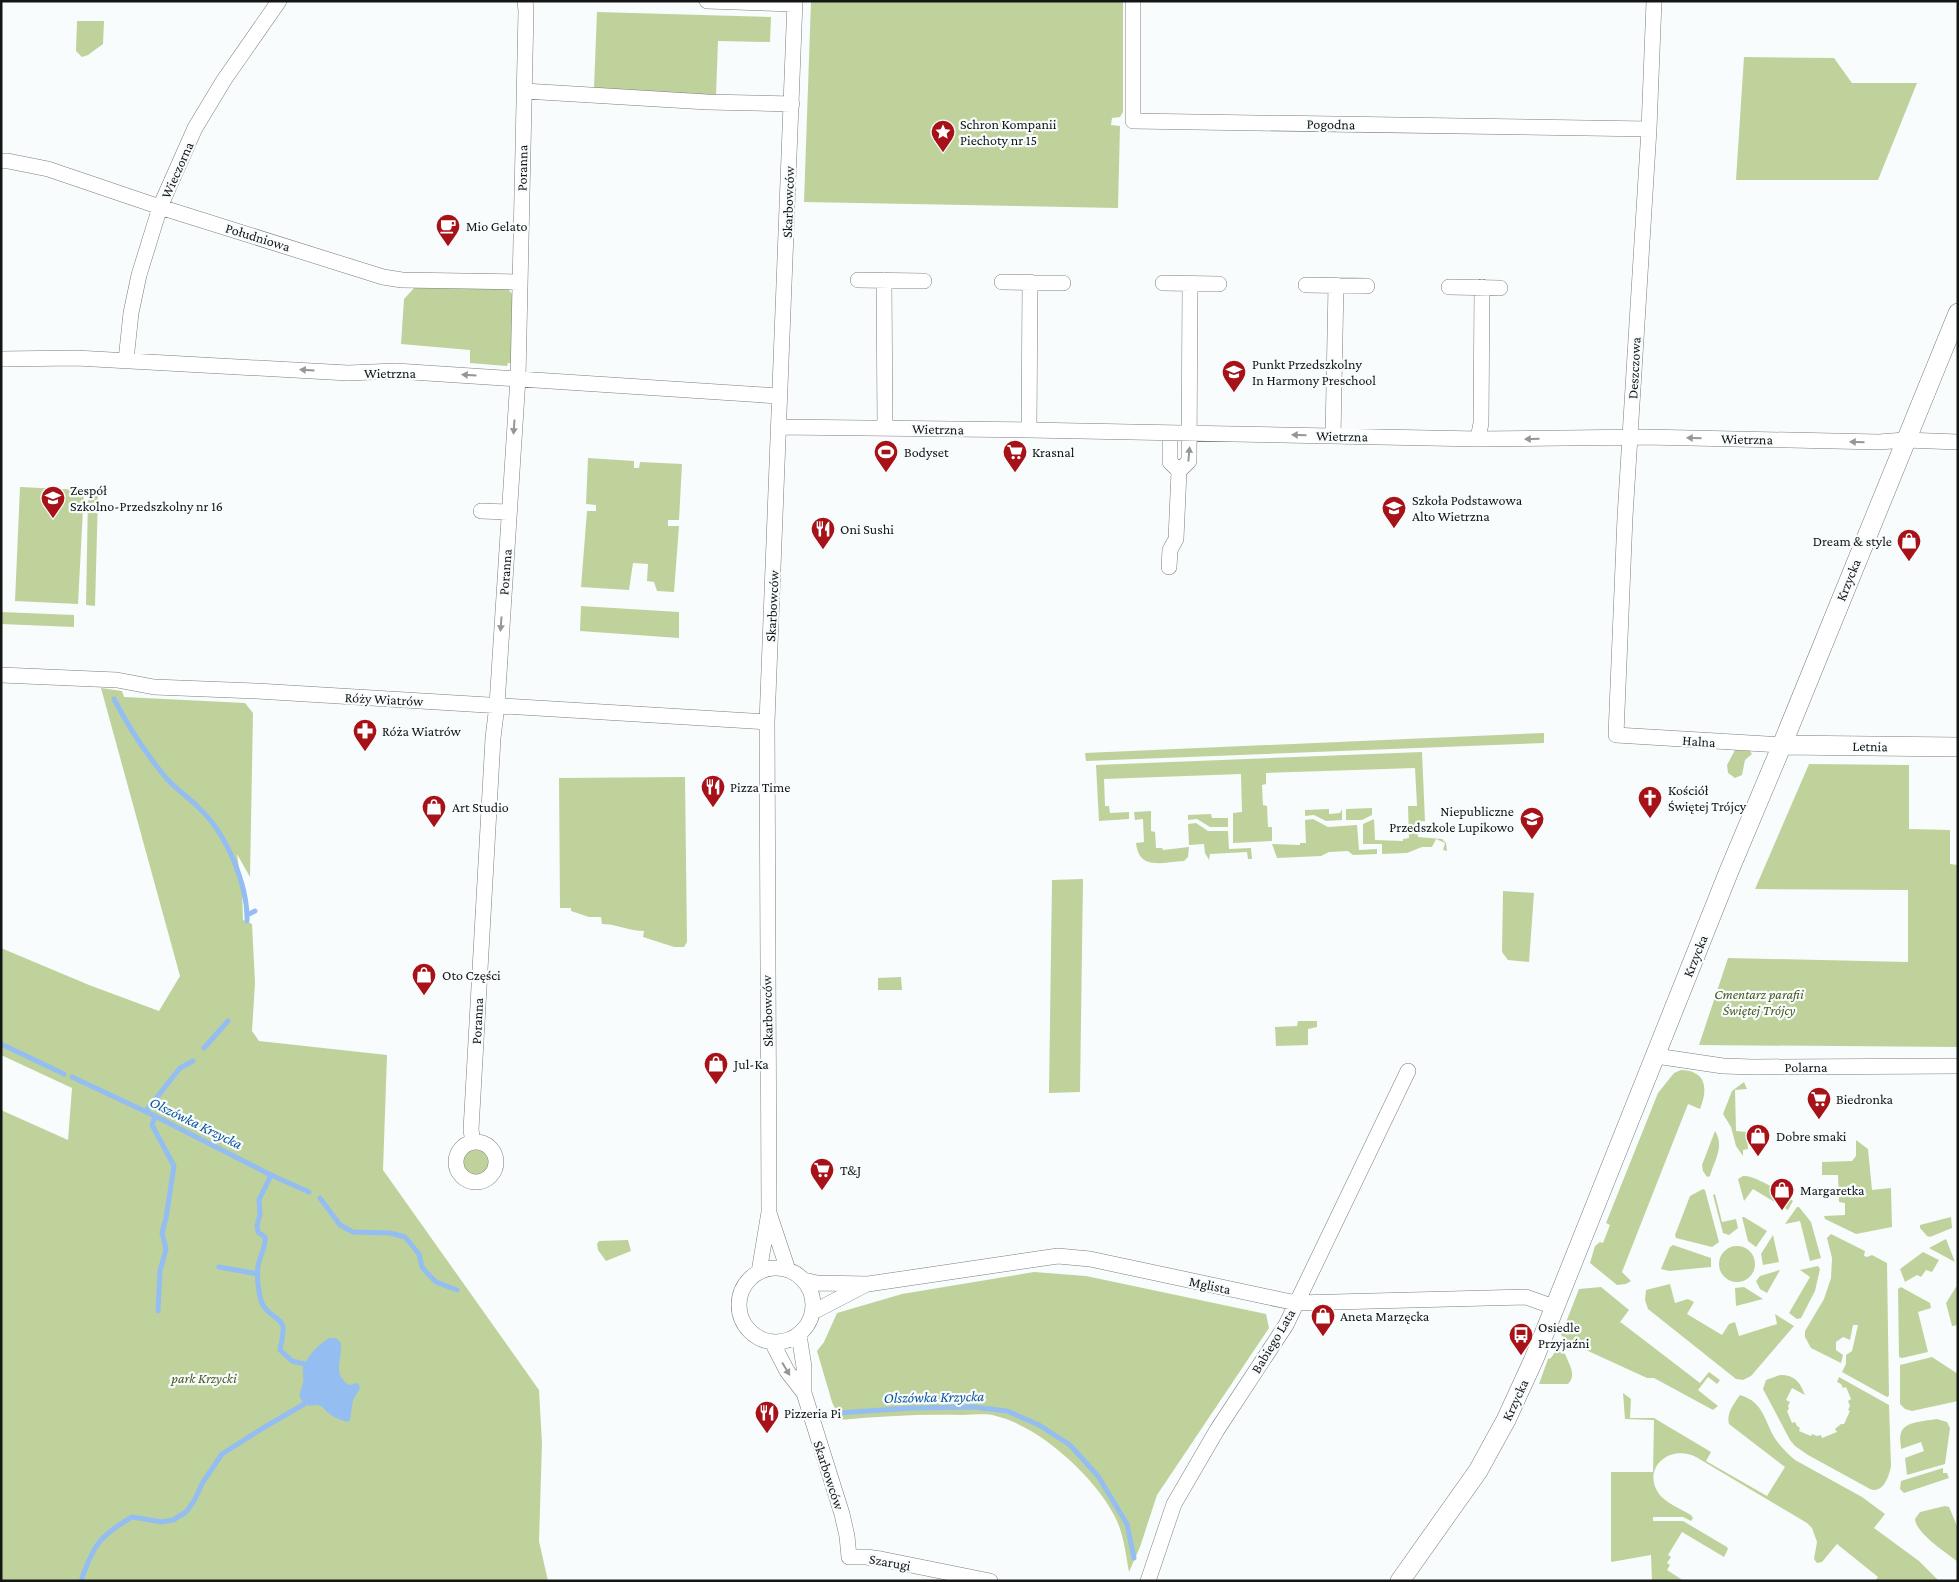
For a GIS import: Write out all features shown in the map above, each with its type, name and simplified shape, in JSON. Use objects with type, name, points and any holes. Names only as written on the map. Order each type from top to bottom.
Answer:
[{"type":"street","name":"Wieczorna","points":[[126,360],[131,313],[139,275],[160,207],[194,128],[224,80],[280,1]]},
{"type":"street","name":"Poranna","points":[[473,1142],[471,1130],[483,902],[518,378],[525,1]]},
{"type":"street","points":[[707,1],[795,3]]},
{"type":"street","name":"Pogodna","points":[[1133,1],[1133,121],[1649,129]]},
{"type":"street","name":"Deszczowa","points":[[1616,735],[1630,437],[1649,129],[1654,1]]},
{"type":"street","name":"Skarbowców","points":[[759,1272],[769,1212],[767,722],[780,427],[779,396],[795,3]]},
{"type":"street","points":[[524,90],[707,102],[792,104]]},
{"type":"street","name":"Południowa","points":[[1,161],[48,169],[160,207],[383,277],[402,280],[520,282]]},
{"type":"street","points":[[858,280],[924,281]]},
{"type":"street","points":[[884,280],[885,428]]},
{"type":"street","points":[[1002,282],[1063,283]]},
{"type":"street","points":[[1029,430],[1030,282]]},
{"type":"street","points":[[1163,283],[1219,284]]},
{"type":"street","points":[[1178,470],[1189,461],[1190,284]]},
{"type":"street","points":[[1306,285],[1367,286]]},
{"type":"street","points":[[1333,436],[1336,285]]},
{"type":"street","points":[[1449,287],[1500,288]]},
{"type":"street","points":[[1478,439],[1481,423],[1482,287]]},
{"type":"street","name":"Krzycka","points":[[1400,1581],[1473,1478],[1492,1446],[1520,1391],[1729,871],[1958,313]]},
{"type":"street","name":"Wietrzna","points":[[1,359],[76,358],[348,373],[396,372],[518,378],[779,396]]},
{"type":"street","name":"Wietrzna","points":[[780,427],[1478,439],[1630,437],[1958,442]]},
{"type":"street","points":[[1169,567],[1170,550],[1176,539],[1178,470],[1170,462],[1170,433]]},
{"type":"street","points":[[481,511],[508,512]]},
{"type":"street","name":"Róży Wiatrów","points":[[1,675],[117,680],[154,687],[257,691],[767,722]]},
{"type":"street","name":"Halna","points":[[1616,735],[1782,745]]},
{"type":"street","name":"Letnia","points":[[1782,745],[1958,747]]},
{"type":"street","name":"Polarna","points":[[1656,1056],[1723,1066],[1753,1067],[1958,1066]]},
{"type":"street","name":"Babiego Lata","points":[[1148,1581],[1174,1504],[1217,1430],[1286,1325],[1408,1071]]},
{"type":"street","name":"Skarbowców","points":[[769,1212],[788,1270]]},
{"type":"street","name":"Mglista","points":[[804,1280],[817,1283],[868,1284],[1067,1256],[1090,1259],[1296,1303],[1526,1297],[1554,1307]]},
{"type":"street","points":[[768,1269],[788,1270],[804,1280],[810,1289],[813,1300],[813,1312],[806,1328],[799,1335],[786,1341],[772,1342],[764,1340],[749,1331],[744,1324],[739,1308],[742,1291],[752,1277],[759,1272],[768,1269]]},
{"type":"street","name":"Mglista","points":[[813,1312],[868,1284]]},
{"type":"street","name":"Skarbowców","points":[[799,1335],[804,1367],[804,1393],[842,1514],[849,1557]]},
{"type":"street","name":"Skarbowców","points":[[772,1342],[787,1371],[804,1393]]},
{"type":"street","name":"Szarugi","points":[[849,1557],[881,1559],[982,1580]]},
{"type":"green space","points":[[811,1],[1123,1],[1123,112],[1120,117],[1112,118],[1111,125],[1120,126],[1118,208],[804,202]]},
{"type":"green space","points":[[597,12],[771,17],[770,42],[718,41],[716,95],[594,88]]},
{"type":"green space","points":[[77,21],[104,21],[103,44],[82,57],[76,51]]},
{"type":"green space","points":[[1744,57],[1834,58],[1852,83],[1917,83],[1878,180],[1736,180]]},
{"type":"green space","points":[[415,287],[508,289],[513,295],[512,363],[508,363],[507,366],[470,363],[470,350],[401,344],[404,299]]},
{"type":"green space","points":[[588,458],[634,461],[634,468],[639,468],[640,462],[682,464],[679,520],[668,520],[668,526],[679,526],[674,592],[657,591],[654,582],[647,581],[648,564],[633,563],[629,590],[581,587],[587,511],[596,511],[596,505],[586,504]]},
{"type":"green space","points":[[20,487],[84,490],[78,604],[15,601]]},
{"type":"green space","points":[[88,495],[98,496],[95,606],[86,605]]},
{"type":"green space","points":[[581,606],[679,612],[679,638],[580,631]]},
{"type":"green space","points":[[1,612],[74,615],[74,627],[1,624]]},
{"type":"green space","name":"park Krzycki","points":[[101,688],[122,691],[124,697],[245,703],[253,713],[250,877],[237,854],[242,889],[243,920],[252,924],[255,983],[252,1031],[259,1041],[387,1055],[383,1170],[539,1390],[542,1443],[539,1541],[548,1581],[1,1581],[1,1110],[68,1140],[72,1088],[1,1055],[1,948],[89,985],[159,1011],[180,976]]},
{"type":"green space","points":[[1544,733],[1544,743],[1086,761],[1085,753]]},
{"type":"green space","points":[[1735,750],[1750,751],[1752,754],[1745,760],[1742,775],[1735,778],[1728,773],[1727,765]]},
{"type":"green space","points":[[1422,752],[1425,821],[1417,822],[1418,837],[1442,839],[1446,843],[1447,851],[1443,850],[1445,843],[1436,839],[1432,847],[1422,847],[1407,853],[1382,854],[1382,844],[1363,844],[1363,824],[1374,819],[1375,840],[1403,841],[1403,839],[1409,838],[1408,806],[1417,806],[1415,768],[1266,773],[1266,784],[1262,785],[1263,805],[1267,806],[1268,827],[1272,827],[1272,841],[1233,843],[1233,813],[1242,812],[1241,774],[1104,779],[1105,806],[1109,806],[1110,813],[1129,812],[1129,819],[1099,821],[1096,765]]},
{"type":"green space","name":"Cmentarz parafii Świętej Trójcy","points":[[1809,764],[1909,765],[1909,829],[1950,830],[1950,864],[1958,865],[1958,1047],[1699,1045],[1728,958],[1908,962],[1908,890],[1755,889]]},
{"type":"green space","points":[[685,777],[687,942],[684,947],[674,947],[643,937],[644,931],[602,924],[601,917],[589,917],[571,911],[571,908],[560,908],[559,778]]},
{"type":"green space","points":[[1372,808],[1372,815],[1362,820],[1346,820],[1346,809]]},
{"type":"green space","points":[[1329,809],[1329,814],[1340,813],[1342,809],[1342,820],[1326,821],[1314,815],[1305,816],[1305,810]]},
{"type":"green space","points":[[1151,811],[1151,831],[1155,832],[1156,848],[1162,848],[1163,850],[1189,847],[1188,857],[1184,861],[1153,863],[1142,858],[1138,852],[1136,843],[1144,842],[1143,819],[1135,820],[1134,812]]},
{"type":"green space","points":[[1211,814],[1212,818],[1228,818],[1228,827],[1210,827],[1197,819],[1188,820],[1188,815]]},
{"type":"green space","points":[[1313,819],[1328,827],[1357,825],[1359,850],[1377,849],[1377,854],[1353,855],[1348,851],[1329,852],[1321,856],[1277,858],[1272,844],[1300,845],[1300,843],[1306,843],[1305,820]]},
{"type":"green space","points":[[1196,823],[1208,831],[1228,831],[1229,849],[1251,848],[1252,859],[1248,859],[1247,852],[1210,854],[1209,860],[1205,853],[1204,844],[1189,845],[1188,824]]},
{"type":"green space","points":[[1083,879],[1080,1092],[1049,1093],[1052,880]]},
{"type":"green space","points":[[1503,891],[1534,893],[1529,962],[1508,960],[1502,952]]},
{"type":"green space","points":[[901,977],[902,990],[878,990],[878,978]]},
{"type":"green space","points":[[1298,1021],[1317,1021],[1317,1027],[1308,1029],[1308,1045],[1276,1046],[1275,1027],[1297,1026]]},
{"type":"green space","points":[[1681,1070],[1690,1071],[1701,1078],[1704,1088],[1703,1102],[1700,1109],[1688,1104],[1622,1272],[1631,1281],[1626,1284],[1617,1285],[1590,1263],[1595,1246],[1600,1242],[1603,1243],[1610,1225],[1606,1223],[1658,1093],[1674,1073]]},
{"type":"green space","points":[[1744,1082],[1747,1089],[1735,1090],[1736,1131],[1747,1132],[1748,1149],[1743,1150],[1743,1156],[1736,1146],[1731,1127],[1723,1114],[1732,1091]]},
{"type":"green space","points":[[1715,1131],[1719,1143],[1718,1154],[1710,1176],[1707,1177],[1702,1165]]},
{"type":"green space","points":[[1856,1140],[1868,1149],[1872,1190],[1891,1188],[1892,1227],[1856,1234],[1825,1219],[1824,1216],[1845,1215],[1845,1203],[1839,1202],[1838,1175],[1822,1175],[1822,1162],[1852,1161],[1856,1156]]},
{"type":"green space","points":[[476,1150],[486,1153],[489,1163],[486,1173],[476,1176],[466,1173],[463,1163],[466,1153]]},
{"type":"green space","points":[[1743,1176],[1762,1181],[1793,1201],[1788,1210],[1753,1189],[1744,1201],[1738,1179]]},
{"type":"green space","points":[[1703,1189],[1705,1190],[1719,1242],[1712,1247],[1676,1238],[1675,1235],[1690,1196]]},
{"type":"green space","points":[[1715,1194],[1722,1222],[1736,1219],[1738,1228],[1729,1235],[1723,1233],[1713,1195]]},
{"type":"green space","points":[[1797,1207],[1811,1222],[1821,1258],[1810,1261],[1800,1221],[1785,1224]]},
{"type":"green space","points":[[1742,1217],[1767,1231],[1756,1247],[1748,1241]]},
{"type":"green space","points":[[1951,1217],[1952,1228],[1930,1237],[1920,1228],[1920,1225]]},
{"type":"green space","points":[[1831,1234],[1865,1251],[1864,1256],[1872,1255],[1887,1263],[1889,1396],[1887,1397],[1842,1372],[1846,1364],[1846,1355],[1852,1351],[1858,1325],[1853,1325],[1850,1340],[1843,1337],[1836,1342],[1836,1350],[1843,1355],[1841,1363],[1811,1348],[1805,1337],[1805,1331],[1824,1299],[1831,1278],[1832,1258],[1827,1238]]},
{"type":"green space","points":[[1773,1235],[1779,1262],[1763,1265],[1761,1254]]},
{"type":"green space","points":[[1946,1239],[1955,1262],[1929,1248]]},
{"type":"green space","points":[[628,1240],[631,1251],[606,1261],[598,1250],[597,1244],[599,1241]]},
{"type":"green space","points":[[1673,1245],[1711,1258],[1711,1267],[1669,1271],[1661,1269],[1670,1247]]},
{"type":"green space","points":[[1737,1246],[1749,1252],[1755,1264],[1749,1276],[1737,1282],[1725,1276],[1719,1264],[1725,1252]]},
{"type":"green space","points":[[1923,1252],[1939,1260],[1932,1272],[1926,1270],[1921,1277],[1917,1275],[1905,1282],[1900,1269]]},
{"type":"green space","points":[[1818,1266],[1820,1269],[1815,1291],[1801,1318],[1797,1319],[1789,1313],[1810,1277],[1800,1270]]},
{"type":"green space","points":[[1780,1270],[1767,1293],[1760,1289],[1756,1281],[1760,1276]]},
{"type":"green space","points":[[1034,1272],[1086,1276],[1266,1314],[1269,1328],[1157,1495],[1140,1547],[1129,1572],[1121,1533],[1108,1505],[1082,1472],[1049,1443],[1031,1431],[1013,1422],[988,1415],[871,1417],[840,1420],[832,1402],[817,1351],[824,1342],[837,1313],[902,1294]]},
{"type":"green space","points":[[1670,1284],[1675,1303],[1688,1299],[1694,1302],[1687,1314],[1722,1335],[1729,1324],[1735,1322],[1739,1336],[1777,1324],[1775,1314],[1794,1326],[1751,1376],[1743,1380],[1736,1379],[1648,1309],[1645,1300],[1646,1290]]},
{"type":"green space","points":[[1958,1284],[1958,1325],[1952,1326],[1946,1303]]},
{"type":"green space","points":[[1601,1287],[1629,1310],[1620,1322],[1700,1383],[1709,1372],[1720,1380],[1717,1384],[1708,1377],[1698,1390],[1718,1406],[1713,1410],[1654,1378],[1647,1378],[1575,1345],[1561,1335],[1579,1289]]},
{"type":"green space","points":[[1744,1287],[1763,1299],[1736,1306],[1735,1288]]},
{"type":"green space","points":[[1901,1287],[1930,1303],[1931,1308],[1918,1312],[1928,1352],[1902,1358],[1899,1357],[1898,1289]]},
{"type":"green space","points":[[1559,1351],[1565,1354],[1570,1366],[1572,1373],[1571,1381],[1568,1384],[1539,1384],[1548,1359],[1555,1352]]},
{"type":"green space","points":[[1932,1357],[1958,1374],[1958,1401],[1912,1411],[1905,1409],[1900,1404],[1900,1365]]},
{"type":"green space","points":[[1780,1375],[1790,1376],[1801,1386],[1805,1395],[1792,1388],[1786,1400],[1790,1402],[1787,1411],[1792,1423],[1795,1422],[1800,1428],[1799,1431],[1811,1436],[1812,1434],[1821,1435],[1822,1438],[1837,1432],[1835,1429],[1844,1424],[1850,1411],[1848,1410],[1850,1406],[1848,1401],[1851,1399],[1846,1387],[1843,1388],[1837,1382],[1839,1377],[1889,1405],[1891,1466],[1889,1475],[1882,1487],[1875,1490],[1870,1489],[1795,1446],[1763,1389],[1766,1380]]},
{"type":"green space","points":[[1623,1393],[1631,1399],[1630,1418],[1654,1418],[1711,1452],[1706,1461],[1767,1496],[1785,1467],[1729,1424],[1728,1420],[1733,1405],[1740,1395],[1748,1398],[1759,1407],[1782,1448],[1795,1460],[1862,1497],[1885,1514],[1874,1528],[1919,1561],[1939,1581],[1875,1581],[1878,1577],[1837,1544],[1822,1562],[1817,1563],[1814,1559],[1817,1542],[1812,1528],[1807,1523],[1696,1457],[1686,1454],[1668,1456],[1661,1461],[1656,1467],[1654,1484],[1662,1497],[1693,1518],[1691,1521],[1683,1517],[1653,1517],[1653,1521],[1683,1521],[1727,1547],[1728,1549],[1724,1557],[1682,1532],[1668,1555],[1671,1557],[1667,1563],[1670,1565],[1667,1570],[1684,1581],[1652,1581],[1651,1555],[1611,1562],[1611,1472],[1653,1472],[1654,1420],[1625,1419]]},
{"type":"green space","points":[[1937,1419],[1947,1422],[1950,1428],[1945,1464],[1907,1475],[1905,1458],[1924,1451],[1921,1442],[1901,1449],[1900,1436],[1903,1429],[1916,1422]]},
{"type":"green space","points":[[1943,1468],[1943,1473],[1947,1473],[1949,1478],[1904,1493],[1900,1489],[1901,1481]]},
{"type":"green space","points":[[1945,1506],[1949,1507],[1958,1528],[1957,1561],[1920,1530],[1915,1519],[1920,1512]]},
{"type":"water","points":[[329,1338],[336,1338],[341,1343],[339,1372],[344,1381],[349,1385],[358,1383],[360,1388],[353,1400],[350,1420],[347,1422],[333,1416],[320,1406],[309,1406],[302,1396],[305,1365],[315,1350]]},
{"type":"waterway","points":[[114,699],[138,740],[159,770],[201,810],[219,833],[240,877],[244,892],[247,921]]},
{"type":"waterway","points":[[247,915],[255,911]]},
{"type":"waterway","points":[[204,1048],[228,1021]]},
{"type":"waterway","name":"Olszówka Krzycka","points":[[1,1044],[64,1074]]},
{"type":"waterway","points":[[146,1111],[180,1068],[193,1061]]},
{"type":"waterway","name":"Olszówka Krzycka","points":[[72,1077],[309,1192]]},
{"type":"waterway","points":[[155,1116],[152,1125],[174,1166],[162,1233],[166,1249],[160,1271],[158,1311]]},
{"type":"waterway","points":[[81,1581],[94,1550],[112,1530],[132,1517],[162,1522],[173,1520],[186,1512],[222,1454],[306,1403],[302,1396],[306,1381],[305,1364],[292,1361],[280,1350],[283,1336],[282,1323],[265,1308],[260,1297],[257,1275],[265,1237],[258,1232],[259,1200],[271,1175]]},
{"type":"waterway","name":"Olszówka Krzycka","points":[[320,1198],[340,1225],[353,1232],[390,1233],[405,1237],[419,1254],[422,1267],[427,1273],[436,1282],[457,1290]]},
{"type":"waterway","points":[[219,1267],[258,1274]]},
{"type":"waterway","name":"Olszówka Krzycka","points":[[838,1413],[911,1408],[974,1407],[1007,1411],[1039,1425],[1070,1445],[1098,1476],[1127,1524],[1134,1558]]},
{"type":"place","name":"Schron Kompanii Piechoty nr 15","points":[[943,153]]},
{"type":"place","name":"Mio Gelato","points":[[448,247]]},
{"type":"place","name":"Punkt Przedszkolny In Harmony Preschool","points":[[1234,393]]},
{"type":"place","name":"Bodyset","points":[[886,473]]},
{"type":"place","name":"Krasnal","points":[[1015,473]]},
{"type":"place","name":"Zespół Szkolno-Przedszkolny nr 16","points":[[53,519]]},
{"type":"place","name":"Szkoła Podstawowa Alto Wietrzna","points":[[1394,529]]},
{"type":"place","name":"Oni Sushi","points":[[823,550]]},
{"type":"place","name":"Dream & style","points":[[1909,562]]},
{"type":"place","name":"Róża Wiatrów","points":[[365,752]]},
{"type":"place","name":"Pizza Time","points":[[713,808]]},
{"type":"place","name":"Kościół Świętej Trójcy","points":[[1650,819]]},
{"type":"place","name":"Art Studio","points":[[434,828]]},
{"type":"place","name":"Niepubliczne Przedszkole Lupikowo","points":[[1532,840]]},
{"type":"place","name":"Oto Części","points":[[424,996]]},
{"type":"place","name":"Jul-Ka","points":[[716,1085]]},
{"type":"place","name":"Biedronka","points":[[1819,1120]]},
{"type":"place","name":"Dobre smaki","points":[[1758,1157]]},
{"type":"place","name":"T&J","points":[[822,1191]]},
{"type":"place","name":"Margaretka","points":[[1782,1211]]},
{"type":"place","name":"Aneta Marzęcka","points":[[1323,1337]]},
{"type":"place","name":"Osiedle Przyjaźni","points":[[1521,1356]]},
{"type":"place","name":"Pizzeria Pi","points":[[767,1434]]}]
